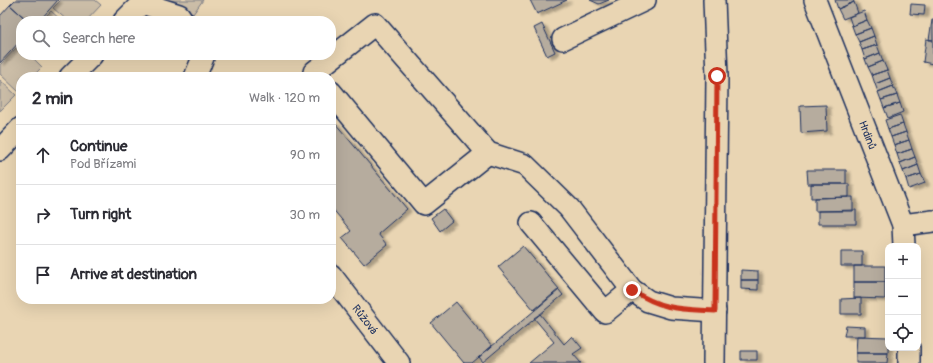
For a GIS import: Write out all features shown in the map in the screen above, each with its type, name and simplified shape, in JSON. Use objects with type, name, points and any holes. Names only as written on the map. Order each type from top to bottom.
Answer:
[{"type":"street","points":[[563,39],[645,0]]},
{"type":"street","points":[[714,0],[717,76],[714,363]]},
{"type":"street","name":"Hrdinů","points":[[816,0],[903,225],[904,243]]},
{"type":"street","points":[[129,16],[142,3],[180,16]]},
{"type":"street","points":[[336,55],[375,24],[488,153],[525,164],[569,208],[632,290],[648,300],[671,308],[715,311]]},
{"type":"street","points":[[75,72],[87,60]]},
{"type":"street","points":[[197,72],[202,60]]},
{"type":"street","points":[[314,72],[329,60]]},
{"type":"street","points":[[336,98],[424,204],[488,153]]},
{"type":"street","points":[[0,150],[16,133]]},
{"type":"street","points":[[903,225],[933,221]]},
{"type":"street","points":[[532,223],[605,312],[632,290]]},
{"type":"street","name":"Růžová","points":[[336,281],[399,363]]},
{"type":"street","points":[[908,351],[909,363]]},
{"type":"shaded area","points":[[61,0],[95,0],[101,5],[91,16],[62,16],[53,8]]},
{"type":"shaded area","points":[[144,0],[203,0],[192,16],[149,16]]},
{"type":"shaded area","points":[[51,11],[56,16],[46,16]]},
{"type":"shaded area","points":[[16,48],[16,60],[35,60],[42,67],[37,72],[16,72],[16,89],[0,74],[0,65]]},
{"type":"shaded area","points":[[0,80],[16,95],[0,111]]},
{"type":"building","points":[[15,0],[58,0],[44,16],[22,16],[10,5]]},
{"type":"building","points":[[530,0],[567,0],[537,14]]},
{"type":"building","points":[[590,0],[609,0],[599,4]]},
{"type":"building","points":[[835,0],[853,0],[854,2],[838,9]]},
{"type":"building","points":[[854,2],[858,13],[843,19],[838,9]]},
{"type":"building","points":[[911,4],[925,5],[924,15],[910,14]]},
{"type":"building","points":[[10,5],[22,16],[16,16],[16,45],[0,63],[0,16]]},
{"type":"building","points":[[864,11],[867,20],[852,26],[849,17]]},
{"type":"building","points":[[867,20],[871,28],[855,34],[852,26]]},
{"type":"building","points":[[932,20],[933,40],[929,40]]},
{"type":"building","points":[[542,24],[555,52],[547,56],[534,28]]},
{"type":"building","points":[[871,28],[874,36],[859,42],[855,34]]},
{"type":"building","points":[[874,36],[877,45],[862,50],[859,42]]},
{"type":"building","points":[[926,39],[933,40],[933,64],[923,62]]},
{"type":"building","points":[[877,45],[880,53],[865,59],[862,50]]},
{"type":"building","points":[[880,53],[883,61],[868,67],[865,59]]},
{"type":"building","points":[[883,61],[887,70],[872,75],[868,67]]},
{"type":"building","points":[[887,70],[890,78],[875,84],[872,75]]},
{"type":"building","points":[[890,78],[893,86],[878,92],[875,84]]},
{"type":"building","points":[[893,86],[897,95],[881,100],[878,92]]},
{"type":"building","points":[[897,95],[900,103],[884,108],[881,100]]},
{"type":"building","points":[[900,103],[903,112],[888,118],[884,108]]},
{"type":"building","points":[[826,105],[827,131],[801,133],[800,106]]},
{"type":"building","points":[[900,115],[903,124],[888,129],[885,120]]},
{"type":"building","points":[[336,124],[407,209],[378,234],[387,245],[364,264],[342,238],[351,231],[336,213]]},
{"type":"building","points":[[903,124],[906,132],[891,137],[888,129]]},
{"type":"building","points":[[906,132],[909,140],[894,145],[891,137]]},
{"type":"building","points":[[909,140],[912,149],[897,154],[894,145]]},
{"type":"building","points":[[912,149],[915,157],[900,163],[897,154]]},
{"type":"building","points":[[915,157],[918,165],[903,171],[900,163]]},
{"type":"building","points":[[918,165],[921,174],[906,179],[903,171]]},
{"type":"building","points":[[807,170],[846,170],[846,184],[808,184]]},
{"type":"building","points":[[921,174],[925,183],[909,189],[906,179]]},
{"type":"building","points":[[811,184],[849,184],[849,197],[811,198]]},
{"type":"building","points":[[853,197],[853,211],[815,211],[815,198]]},
{"type":"building","points":[[443,209],[452,221],[440,231],[431,218]]},
{"type":"building","points":[[856,210],[856,224],[818,224],[818,211]]},
{"type":"building","points":[[523,246],[559,289],[534,310],[498,267]]},
{"type":"building","points":[[841,251],[862,251],[862,266],[841,266]]},
{"type":"building","points":[[854,266],[885,266],[885,282],[854,282]]},
{"type":"building","points":[[741,270],[758,271],[758,280],[741,280]]},
{"type":"building","points":[[741,280],[758,280],[758,290],[741,289]]},
{"type":"building","points":[[854,282],[885,282],[885,299],[854,298]]},
{"type":"building","points":[[559,290],[563,295],[483,362],[479,357]]},
{"type":"building","points":[[861,298],[861,314],[841,314],[841,299]]},
{"type":"building","points":[[456,302],[492,346],[472,363],[464,363],[431,323]]},
{"type":"building","points":[[540,314],[564,344],[572,336],[582,348],[573,354],[581,363],[529,363],[554,342],[534,318]]},
{"type":"building","points":[[846,326],[865,327],[865,336],[844,336]]},
{"type":"building","points":[[857,336],[885,337],[885,351],[888,351],[888,353],[856,353]]},
{"type":"building","points":[[741,351],[757,351],[757,360],[741,360]]},
{"type":"building","points":[[856,353],[888,353],[887,363],[856,363]]},
{"type":"route","points":[[632,290],[648,300],[671,308],[715,311],[717,76]]}]
